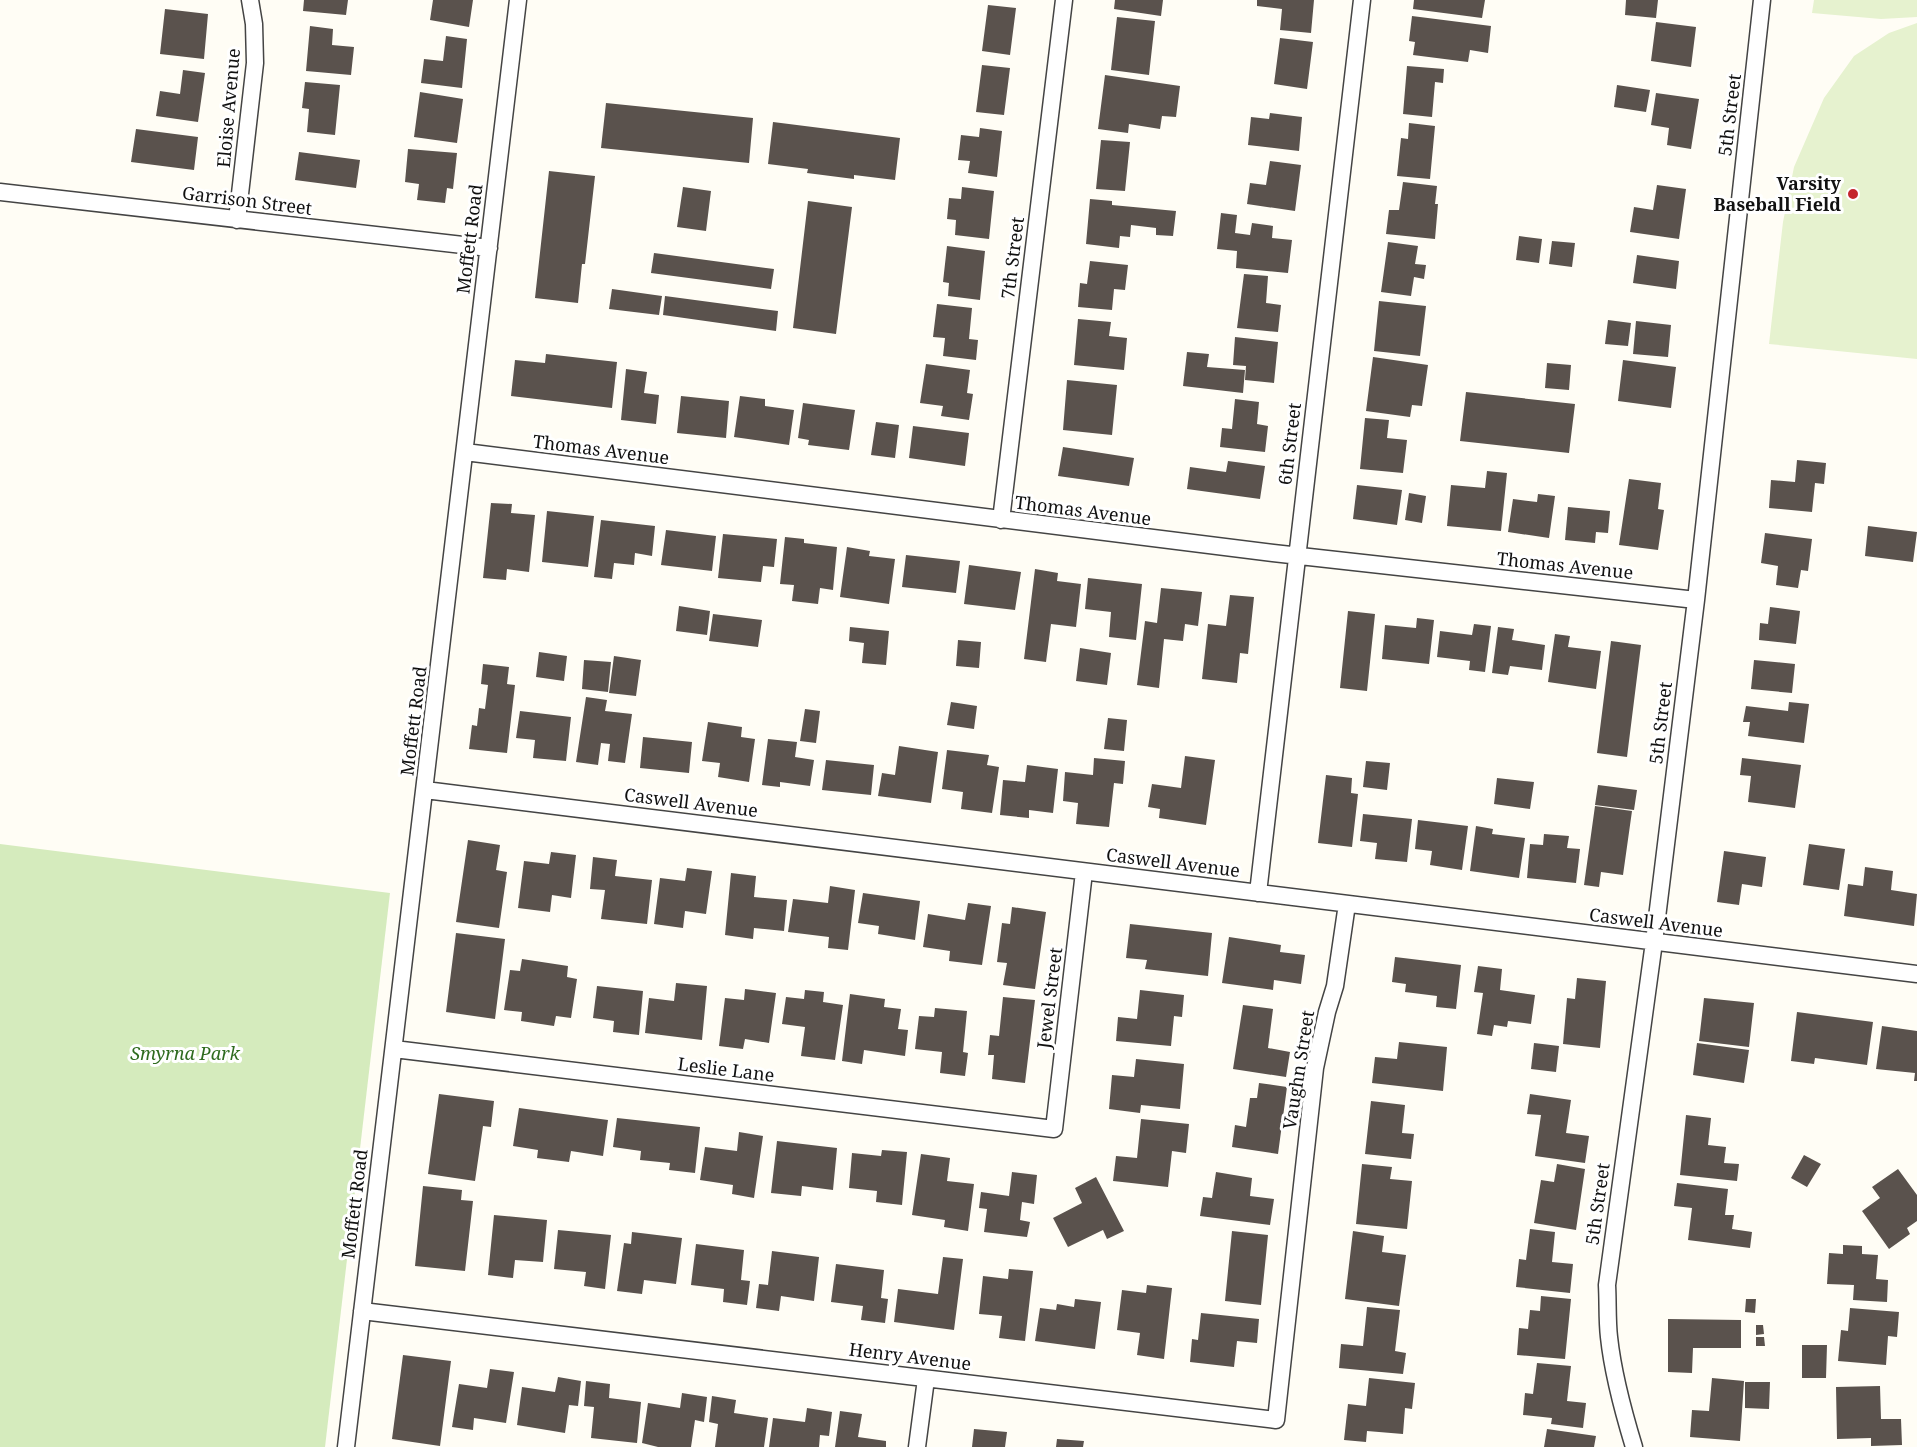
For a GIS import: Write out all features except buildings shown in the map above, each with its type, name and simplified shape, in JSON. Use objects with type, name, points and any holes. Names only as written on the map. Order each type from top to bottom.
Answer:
[{"type":"street","name":"Eloise Avenue","points":[[237,220],[255,63],[254,24],[250,0]]},
{"type":"street","name":"Moffett Road","points":[[346,1447],[518,0]]},
{"type":"street","name":"7th Street","points":[[1001,520],[1064,0]]},
{"type":"street","name":"6th Street","points":[[1258,893],[1362,0]]},
{"type":"street","name":"5th Street","points":[[1634,1447],[1621,1406],[1614,1371],[1609,1335],[1607,1285],[1654,942],[1696,600],[1762,0]]},
{"type":"street","name":"Garrison Street","points":[[0,192],[489,248]]},
{"type":"street","name":"Thomas Avenue","points":[[465,452],[1297,556],[1696,600]]},
{"type":"street","name":"Caswell Avenue","points":[[425,790],[1917,974]]},
{"type":"street","name":"Jewel Street","points":[[1054,1129],[1084,872]]},
{"type":"street","name":"Vaughn Street","points":[[1296,1243],[1315,1068],[1335,986],[1347,904]]},
{"type":"street","name":"Leslie Lane","points":[[393,1049],[1054,1129]]},
{"type":"street","name":"Henry Avenue","points":[[362,1311],[1276,1420],[1296,1243]]},
{"type":"street","points":[[917,1447],[926,1378]]},
{"type":"green space","points":[[1814,0],[1917,0],[1917,17],[1881,19],[1812,13]]},
{"type":"green space","name":"Varsity Baseball Field","points":[[1917,23],[1917,359],[1769,344],[1783,222],[1794,167],[1824,98],[1854,56],[1889,33]]},
{"type":"green space","name":"Smyrna Park","points":[[0,844],[390,893],[325,1447],[0,1447]]},
{"type":"place","name":"Varsity Baseball Field","points":[[1853,194]]}]
